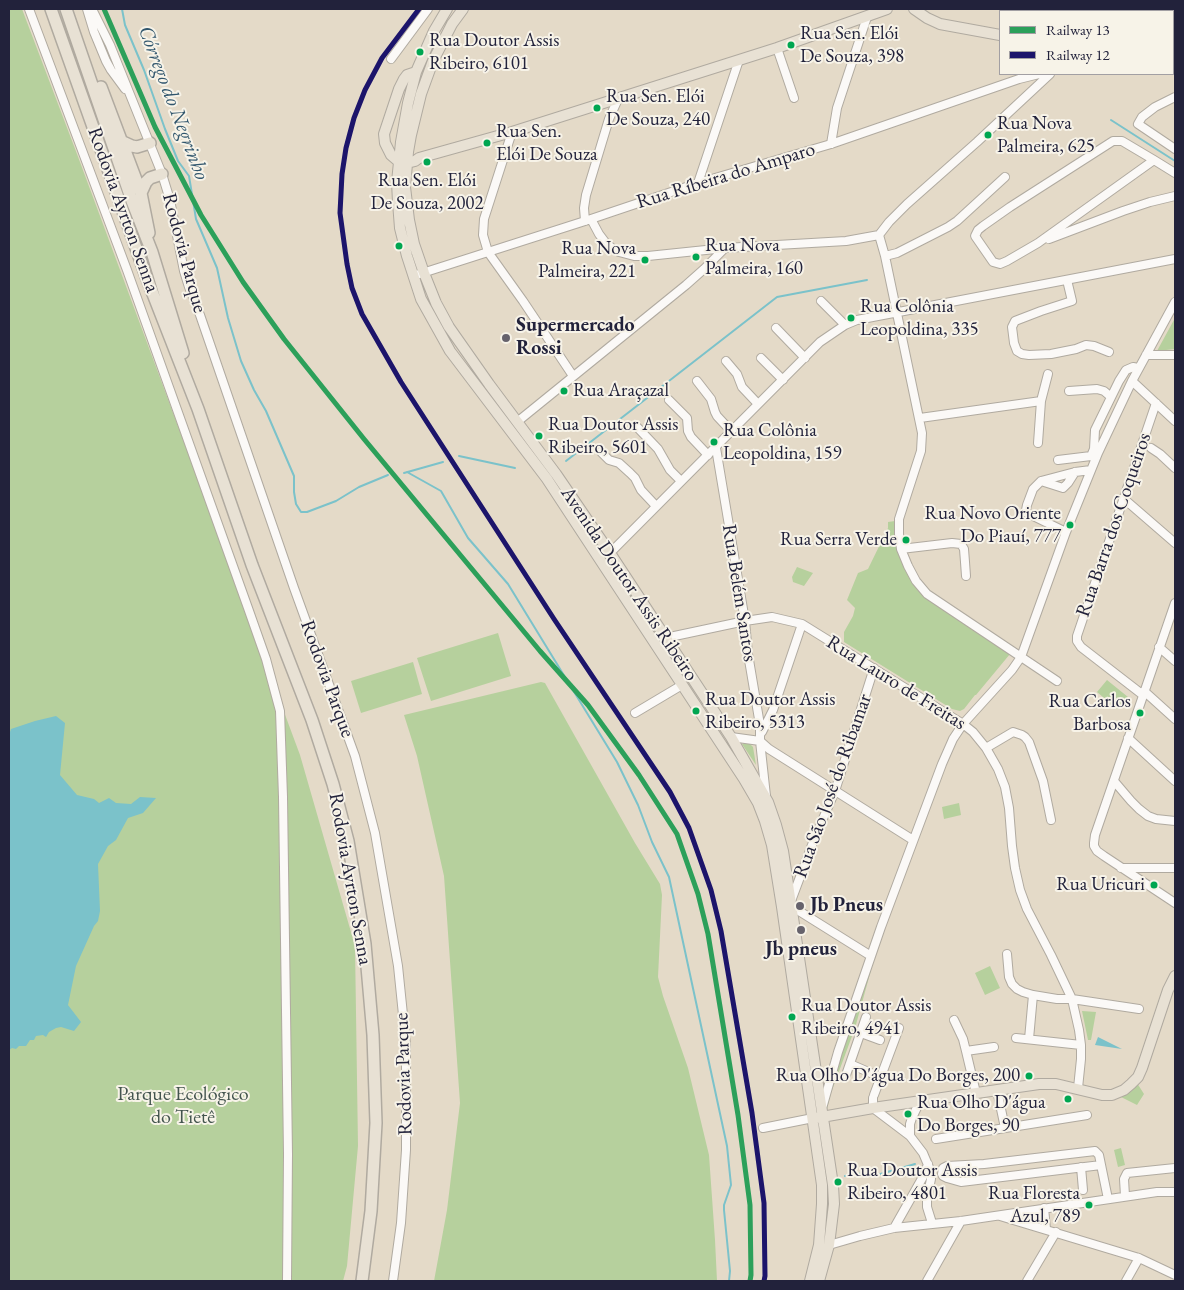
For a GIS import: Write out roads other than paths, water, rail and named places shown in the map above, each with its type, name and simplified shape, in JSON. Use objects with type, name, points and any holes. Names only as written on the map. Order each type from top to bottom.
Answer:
[{"type":"highway","name":"Rodovia Ayrton Senna","points":[[51,9],[146,276],[198,409],[252,565],[312,720],[333,784],[348,841],[366,944],[373,1035],[376,1124],[371,1211],[362,1281]]},
{"type":"highway","name":"Rodovia Ayrton Senna","points":[[68,14],[132,201],[152,252],[198,409]]},
{"type":"highway","points":[[68,14],[86,48],[141,193],[148,221],[152,252]]},
{"type":"highway","points":[[121,141],[127,145],[137,147],[150,143]]},
{"type":"highway","points":[[141,193],[150,178],[162,174]]},
{"type":"main road","name":"Avenida Doutor Assis Ribeiro","points":[[447,9],[434,31],[416,72],[404,120],[403,162],[405,187],[414,244],[436,304],[448,326],[556,474],[610,553],[731,737],[766,799],[783,851],[816,1073],[819,1114]]},
{"type":"main road","name":"Avenida Doutor Assis Ribeiro","points":[[463,9],[447,32],[433,61],[424,85],[408,152],[397,182],[400,228],[413,276],[421,299],[450,351],[547,479],[758,803],[772,845],[833,1184],[834,1204],[829,1245],[819,1281]]},
{"type":"main road","points":[[424,85],[416,72],[407,75],[399,89],[384,134],[387,150],[391,155],[403,162],[415,161],[419,158],[512,132],[618,99],[777,48],[887,9]]},
{"type":"main road","points":[[914,9],[933,22],[999,35]]},
{"type":"main road","points":[[408,152],[419,158]]},
{"type":"main road","points":[[810,1281],[819,1245],[822,1204],[819,1114],[873,1100],[920,1101],[1039,1084],[1056,1084],[1102,1095],[1124,1090],[1132,1084],[1142,1068],[1168,990],[1175,976]]},
{"type":"street","points":[[29,9],[127,270],[266,659],[280,712],[288,1154],[287,1281]]},
{"type":"street","name":"Rodovia Parque","points":[[87,9],[106,61],[132,98]]},
{"type":"street","name":"Rodovia Parque","points":[[92,9],[110,45],[162,174],[170,200],[189,287],[355,756],[375,833],[398,966],[406,1044],[406,1150],[401,1223],[394,1281]]},
{"type":"street","points":[[390,60],[428,9]]},
{"type":"street","points":[[831,144],[837,108],[866,17]]},
{"type":"street","points":[[777,48],[794,98]]},
{"type":"street","points":[[698,183],[739,60]]},
{"type":"street","name":"Rua Ríbeira do Amparo","points":[[413,276],[698,183],[831,144],[1035,75]]},
{"type":"street","points":[[618,99],[608,119],[584,208],[588,220],[613,249],[634,256],[648,256],[724,248],[846,241],[879,235],[907,204],[1049,75]]},
{"type":"street","points":[[1175,96],[1155,107],[1138,122],[1139,126],[1175,149]]},
{"type":"street","points":[[606,102],[608,119]]},
{"type":"street","points":[[512,132],[483,222],[483,235],[488,252],[573,376]]},
{"type":"street","points":[[1154,160],[1038,244],[1000,264],[995,263],[974,236],[978,230],[1010,207],[1113,141],[1122,141],[1154,160],[1175,173]]},
{"type":"street","points":[[885,256],[897,253],[953,224],[1005,176]]},
{"type":"street","points":[[1038,244],[1123,211],[1175,196]]},
{"type":"street","points":[[879,235],[922,433],[921,451],[899,519],[899,534],[908,566],[916,581],[927,594],[1057,681]]},
{"type":"street","points":[[517,422],[692,280],[724,248]]},
{"type":"street","points":[[610,553],[820,342],[845,325],[857,320],[1175,258]]},
{"type":"street","points":[[1067,280],[1072,302],[1015,320],[1012,327],[1017,351],[1029,355],[1050,354],[1086,345],[1109,352]]},
{"type":"street","points":[[821,301],[845,325]]},
{"type":"street","points":[[763,1128],[819,1114],[871,956],[942,764],[953,739],[964,724],[1012,670],[1021,657],[1066,532],[1092,470],[1138,368],[1175,302]]},
{"type":"street","points":[[776,328],[805,358]]},
{"type":"street","points":[[1146,355],[1175,355]]},
{"type":"street","points":[[761,358],[782,380]]},
{"type":"street","points":[[726,361],[737,374],[742,387],[758,404]]},
{"type":"street","points":[[1058,460],[1091,456],[1094,449],[1095,430],[1111,397],[1126,370],[1133,367],[1138,368]]},
{"type":"street","points":[[1038,443],[1041,401],[1048,374]]},
{"type":"street","points":[[697,381],[711,399],[715,412],[731,431]]},
{"type":"street","points":[[1132,381],[1175,421]]},
{"type":"street","points":[[1069,391],[1097,388],[1111,397]]},
{"type":"street","points":[[669,400],[687,418],[688,431],[691,437],[708,455]]},
{"type":"street","points":[[920,418],[1041,401]]},
{"type":"street","name":"Rua Barra dos Coqueiros","points":[[1144,693],[1082,647],[1077,641],[1077,636],[1156,403]]},
{"type":"street","points":[[637,427],[658,449],[670,470],[681,481]]},
{"type":"street","name":"Rua Belém Santos","points":[[716,448],[745,621],[748,654],[760,725],[766,799]]},
{"type":"street","points":[[1151,448],[1175,468]]},
{"type":"street","points":[[601,452],[630,472],[640,490],[656,506]]},
{"type":"street","points":[[1066,532],[1027,513],[1027,505],[1033,489],[1041,480],[1092,470]]},
{"type":"street","points":[[1041,480],[1063,488],[1075,472]]},
{"type":"street","points":[[1123,498],[1175,543]]},
{"type":"street","points":[[902,549],[952,543],[961,544],[964,549],[966,576]]},
{"type":"street","points":[[1175,605],[1095,835],[1094,846],[1121,868],[1175,903]]},
{"type":"street","name":"Rua Lauro de Freitas","points":[[665,638],[772,617],[802,624],[964,724],[973,732],[986,748],[998,769],[1005,787],[1015,868],[1020,890],[1027,909],[1072,1000],[1080,1030],[1081,1059],[1078,1088]]},
{"type":"street","points":[[760,738],[773,710],[802,624]]},
{"type":"street","points":[[1159,647],[1175,661]]},
{"type":"street","name":"Rua São José do Ribamar","points":[[791,905],[835,791],[874,668]]},
{"type":"street","points":[[635,713],[682,685]]},
{"type":"street","points":[[1144,693],[1175,719]]},
{"type":"street","points":[[986,748],[1012,732],[1025,737],[1032,750],[1043,781],[1051,820]]},
{"type":"street","points":[[731,737],[760,738],[769,749],[913,840]]},
{"type":"street","points":[[1128,738],[1175,781]]},
{"type":"street","points":[[1114,781],[1131,802],[1148,816],[1175,821]]},
{"type":"street","points":[[1121,868],[1175,868]]},
{"type":"street","points":[[791,905],[871,956]]},
{"type":"street","points":[[1007,954],[1009,978],[1017,989],[1033,995],[1057,999],[1138,1009]]},
{"type":"street","points":[[1029,1039],[1033,995]]},
{"type":"street","points":[[846,1075],[866,1017]]},
{"type":"street","points":[[954,1020],[963,1039],[976,1093]]},
{"type":"street","points":[[899,1028],[873,1100],[910,1136],[923,1153],[931,1172],[927,1207],[932,1223]]},
{"type":"street","points":[[861,1033],[880,1040]]},
{"type":"street","points":[[1016,1038],[1081,1045]]},
{"type":"street","points":[[966,1051],[994,1047]]},
{"type":"street","points":[[816,1073],[825,1072],[838,1052]]},
{"type":"street","points":[[850,1064],[880,1077]]},
{"type":"street","points":[[997,1090],[1005,1128]]},
{"type":"street","points":[[910,1136],[910,1124],[920,1101]]},
{"type":"street","points":[[936,1139],[1087,1115]]},
{"type":"street","points":[[1100,1165],[961,1182],[947,1178],[942,1174],[943,1168],[947,1166],[984,1164],[1091,1150],[1098,1153],[1108,1199]]},
{"type":"street","points":[[894,1228],[924,1175],[928,1164]]},
{"type":"street","points":[[1081,1167],[1083,1190]]},
{"type":"street","points":[[1125,1196],[1124,1179],[1127,1173],[1175,1168]]},
{"type":"street","points":[[829,1245],[894,1228],[961,1221],[1125,1196],[1175,1192]]},
{"type":"street","points":[[1044,1208],[1046,1229]]},
{"type":"street","points":[[996,1215],[1139,1258],[1163,1268],[1175,1276]]},
{"type":"street","points":[[927,1281],[961,1221]]},
{"type":"street","points":[[1027,1281],[1056,1232]]},
{"type":"street","points":[[1126,1281],[1139,1258]]},
{"type":"water","points":[[56,716],[65,723],[60,775],[77,795],[94,799],[99,803],[109,798],[116,803],[131,804],[140,797],[156,798],[143,813],[128,818],[116,840],[108,846],[98,864],[100,911],[98,921],[76,966],[68,1005],[81,1022],[74,1031],[61,1027],[56,1028],[49,1032],[46,1037],[43,1035],[36,1036],[26,1046],[19,1046],[16,1049],[12,1048],[9,1050],[9,735],[11,729]]},
{"type":"water","points":[[1098,1037],[1122,1049],[1095,1045]]},
{"type":"waterway","name":"Córrego do Negrinho","points":[[122,9],[125,25],[144,70],[165,129],[178,161],[189,176],[196,219],[217,268],[228,318],[241,361],[266,411],[294,476],[296,504],[301,512],[307,512],[336,501],[359,487],[388,475]]},
{"type":"waterway","points":[[1111,120],[1175,161]]},
{"type":"waterway","name":"Córrego do Negrinho","points":[[566,461],[777,297],[867,280]]},
{"type":"waterway","name":"Córrego do Negrinho","points":[[459,456],[515,468]]},
{"type":"waterway","name":"Córrego do Negrinho","points":[[404,473],[443,462]]},
{"type":"waterway","points":[[407,472],[441,491],[468,538],[508,584],[617,762],[669,877],[727,1146],[731,1185],[724,1210],[730,1271],[729,1281]]},
{"type":"waterway","points":[[845,1176],[865,1173],[877,1175],[915,1164]]},
{"type":"rail line","name":"13","points":[[104,9],[155,127],[201,215],[243,282],[284,339],[364,439],[540,651],[588,705],[639,775],[677,834],[698,894],[708,934],[738,1115],[750,1205],[750,1281]]},
{"type":"rail line","name":"12","points":[[419,9],[382,58],[365,90],[354,118],[346,148],[342,174],[340,213],[352,288],[362,314],[401,382],[554,619],[670,792],[689,828],[711,890],[721,931],[752,1113],[764,1203],[764,1281]]},
{"type":"place","name":"Rua Sen. Elói De Souza, 398","points":[[791,45]]},
{"type":"place","name":"Rua Doutor Assis Ribeiro, 6101","points":[[420,52]]},
{"type":"place","name":"Rua Sen. Elói De Souza, 240","points":[[597,108]]},
{"type":"place","name":"Rua Nova Palmeira, 625","points":[[988,135]]},
{"type":"place","name":"Rua Sen. Elói De Souza","points":[[487,143]]},
{"type":"place","name":"Rua Sen. Elói De Souza, 2002","points":[[427,162]]},
{"type":"place","name":"Rua Nova Palmeira, 160","points":[[696,257]]},
{"type":"place","name":"Rua Nova Palmeira, 221","points":[[645,260]]},
{"type":"place","name":"Rua Colônia Leopoldina, 335","points":[[851,318]]},
{"type":"place","name":"Supermercado Rossi","points":[[506,338]]},
{"type":"place","name":"Rua Araçazal","points":[[564,391]]},
{"type":"place","name":"Rua Doutor Assis Ribeiro, 5601","points":[[539,436]]},
{"type":"place","name":"Rua Colônia Leopoldina, 159","points":[[714,442]]},
{"type":"place","name":"Rua Novo Oriente Do Piauí, 777","points":[[1070,525]]},
{"type":"place","name":"Rua Serra Verde","points":[[906,540]]},
{"type":"place","name":"Rua Doutor Assis Ribeiro, 5313","points":[[696,711]]},
{"type":"place","name":"Rua Carlos Barbosa","points":[[1140,713]]},
{"type":"place","name":"Rua Uricuri","points":[[1154,885]]},
{"type":"place","name":"Jb Pneus","points":[[800,906]]},
{"type":"place","name":"Jb pneus","points":[[801,930]]},
{"type":"place","name":"Rua Doutor Assis Ribeiro, 4941","points":[[792,1017]]},
{"type":"place","name":"Rua Olho D'água Do Borges, 200","points":[[1029,1076]]},
{"type":"place","name":"Rua Olho D'água Do Borges, 90","points":[[908,1114]]},
{"type":"place","name":"Rua Doutor Assis Ribeiro, 4801","points":[[838,1182]]},
{"type":"place","name":"Rua Floresta Azul, 789","points":[[1089,1205]]},
{"type":"park label","name":"Parque Ecológico do Tietê","points":[[183,1106]]}]
